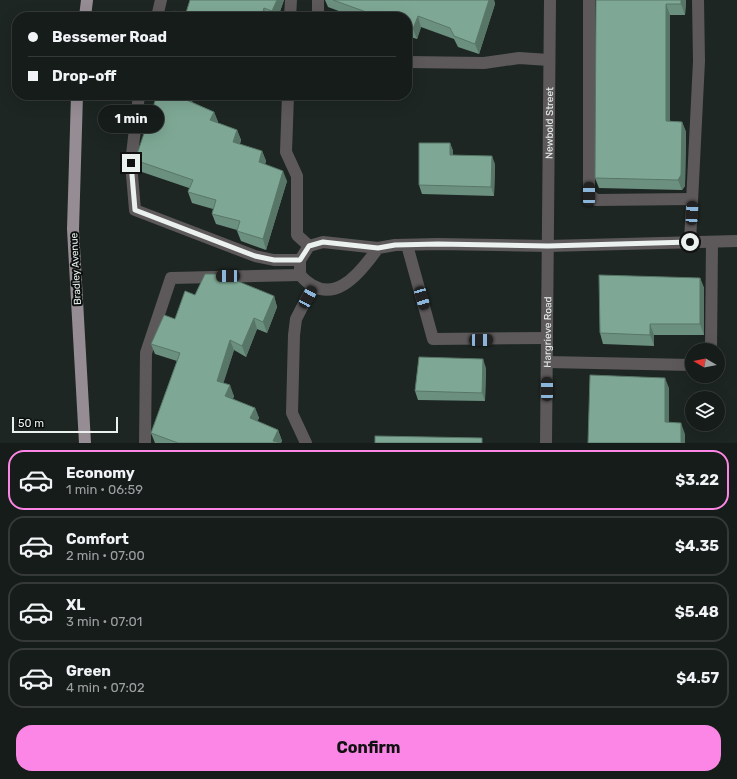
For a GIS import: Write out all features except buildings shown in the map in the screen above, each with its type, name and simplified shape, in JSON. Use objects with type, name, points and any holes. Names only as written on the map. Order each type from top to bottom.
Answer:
[{"type":"main road","points":[[86,12],[87,0]]},
{"type":"main road","name":"Bradley Avenue","points":[[76,100],[73,229],[85,443]]},
{"type":"street","points":[[158,12],[161,0]]},
{"type":"street","points":[[290,12],[291,0]]},
{"type":"street","points":[[318,0],[318,12]]},
{"type":"street","name":"Newbold Street","points":[[548,246],[550,0]]},
{"type":"street","points":[[589,0],[589,194],[596,200],[692,199]]},
{"type":"street","points":[[690,242],[699,60],[698,0]]},
{"type":"street","points":[[412,62],[484,63],[519,58],[549,60]]},
{"type":"street","points":[[138,100],[131,163],[135,210],[255,256],[274,260],[300,260]]},
{"type":"street","points":[[288,100],[286,152],[298,176],[297,236],[309,246]]},
{"type":"street","points":[[378,248],[360,273],[334,290],[322,290],[309,285],[300,275],[300,260],[309,246],[323,242],[378,248],[407,245],[548,246],[737,241]]},
{"type":"street","points":[[710,343],[712,242]]},
{"type":"street","points":[[407,245],[433,339],[547,338]]},
{"type":"street","name":"Hargrieve Road","points":[[546,443],[548,246]]},
{"type":"street","points":[[145,443],[146,353],[171,278],[300,275]]},
{"type":"street","points":[[306,443],[292,413],[294,335],[296,319],[313,286]]},
{"type":"street","points":[[547,362],[685,365]]},
{"type":"route","points":[[131,163],[135,210],[255,256],[274,260],[300,260],[309,246],[323,242],[378,248],[395,245],[438,244],[548,246],[690,242]]}]
